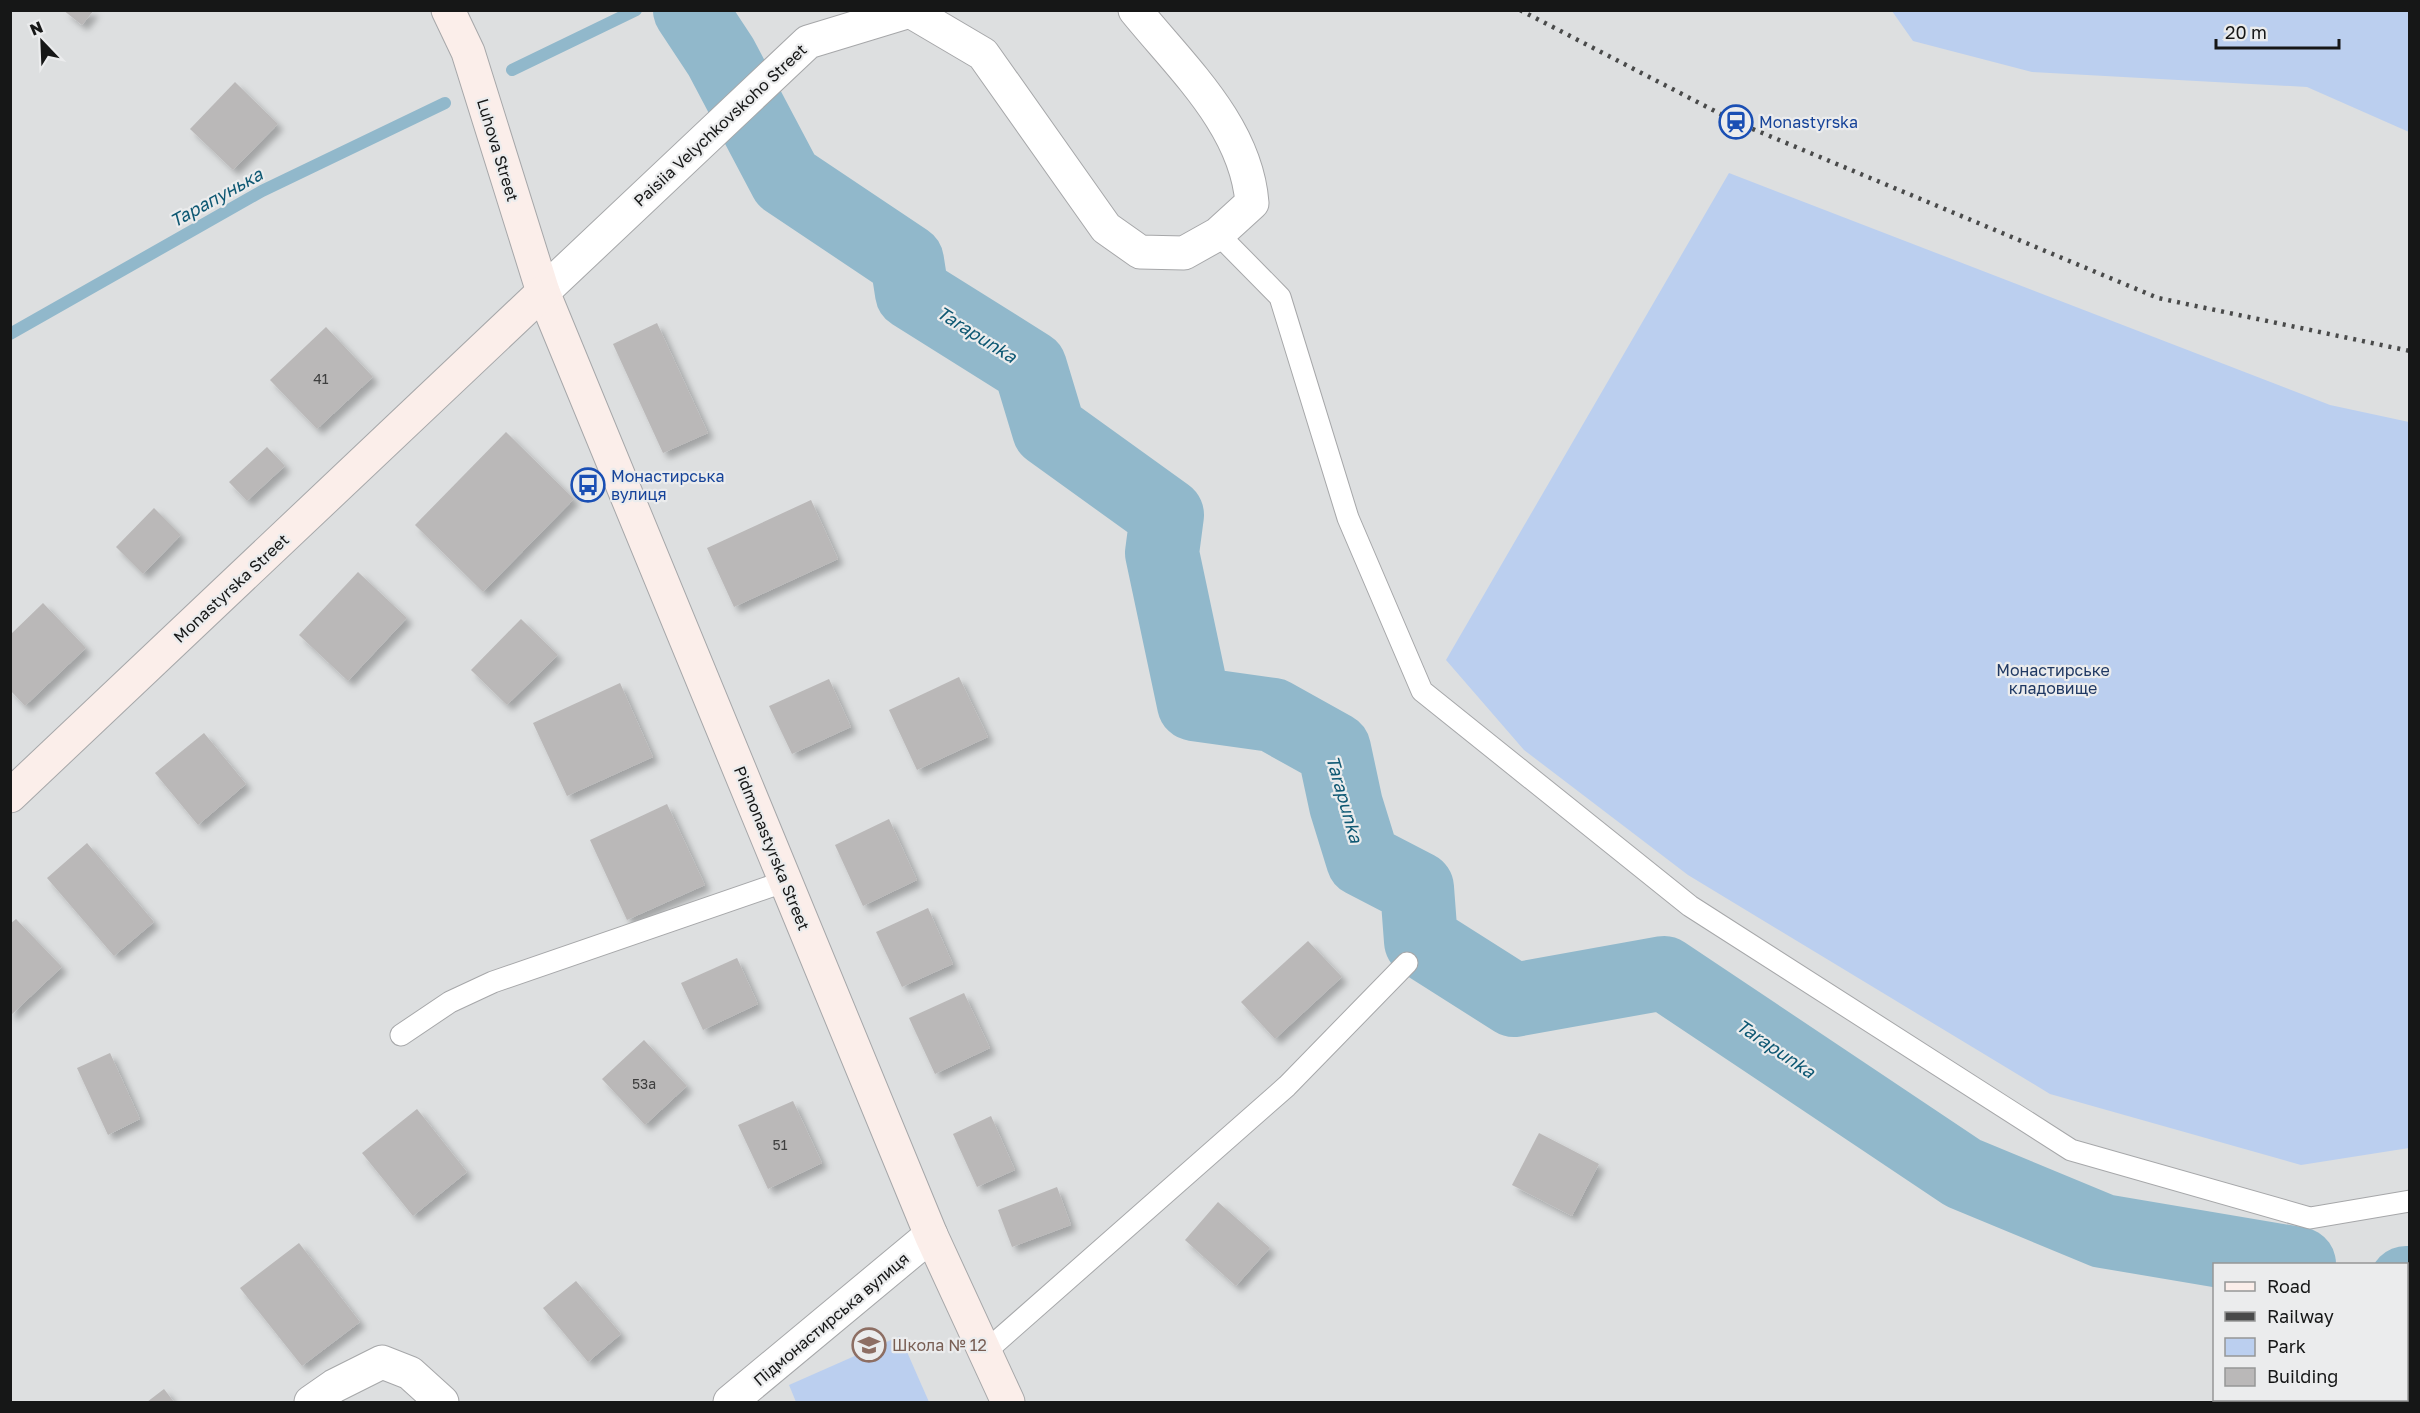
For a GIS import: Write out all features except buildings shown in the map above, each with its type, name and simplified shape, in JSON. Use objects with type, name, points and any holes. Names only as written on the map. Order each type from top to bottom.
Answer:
[{"type":"street","name":"Luhova Street","points":[[448,10],[468,52],[543,292]]},
{"type":"street","name":"Paisiia Velychkovskoho Street","points":[[543,292],[808,42],[910,11],[983,54],[1106,228],[1140,252],[1184,253],[1218,234],[1252,203],[1250,179],[1226,123],[1135,10]]},
{"type":"street","points":[[10,796],[543,292]]},
{"type":"street","name":"Pidmonastyrska Street","points":[[543,292],[931,1235],[1008,1402]]},
{"type":"street","name":"Підмонастирська вулиця","points":[[730,1402],[931,1235]]},
{"type":"street","points":[[311,1402],[334,1386],[381,1362],[410,1373],[442,1402]]},
{"type":"lane","points":[[1218,234],[1280,297],[1348,518],[1422,691],[1690,906],[2071,1150],[2310,1218],[2409,1201]]},
{"type":"lane","points":[[400,1035],[450,1002],[493,982],[786,881]]},
{"type":"lane","points":[[986,1352],[1287,1086],[1407,963]]},
{"type":"green space","points":[[1892,11],[2409,11],[2409,132],[2307,87],[2032,72],[1913,41]]},
{"type":"green space","name":"Монастирське кладовище","points":[[1729,173],[2330,405],[2409,422],[2409,1148],[2301,1165],[2050,1094],[1688,875],[1524,750],[1446,660]]},
{"type":"green space","points":[[900,1336],[929,1402],[796,1402],[789,1385]]},
{"type":"waterway","name":"Тарапунька","points":[[512,70],[636,10]]},
{"type":"waterway","name":"Tarapunka","points":[[690,10],[721,57],[786,180],[907,261],[912,293],[1030,367],[1049,430],[1167,515],[1162,553],[1194,704],[1273,715],[1334,749],[1346,805],[1363,860],[1417,888],[1421,941],[1514,1000],[1664,973],[1963,1173],[2103,1231],[2293,1263]]},
{"type":"waterway","name":"Тарапунька","points":[[10,334],[262,191],[445,103]]},
{"type":"railway","points":[[1520,10],[1736,122],[2158,298],[2410,351]]},
{"type":"place","name":"Monastyrska","points":[[1736,122]]},
{"type":"place","name":"Монастирська вулиця","points":[[588,485]]},
{"type":"place","name":"Школа № 12","points":[[869,1345]]}]
